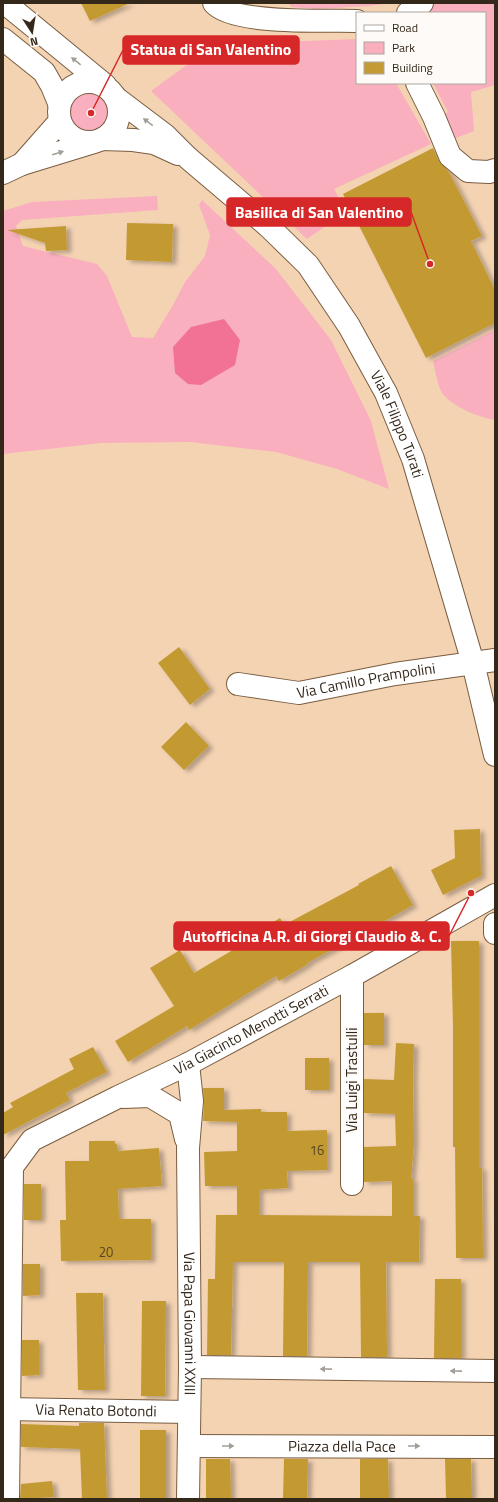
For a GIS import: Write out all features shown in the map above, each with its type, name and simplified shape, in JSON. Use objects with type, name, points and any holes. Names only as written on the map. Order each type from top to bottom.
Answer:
[{"type":"street","name":"Viale Filippo Turati","points":[[5,3],[111,92],[166,135],[188,158],[268,226],[308,265],[349,326],[386,393],[413,459],[473,663],[495,755]]},
{"type":"street","points":[[214,3],[218,7],[238,15],[280,11],[356,21]]},
{"type":"street","points":[[409,12],[422,3]]},
{"type":"street","points":[[3,39],[44,72],[52,86],[60,112],[63,129],[73,138],[86,142],[98,141]]},
{"type":"street","points":[[87,81],[97,82],[111,92],[119,107],[119,117],[116,126],[110,134],[98,141],[13,168],[60,112],[63,95],[70,88],[78,83],[87,81]]},
{"type":"street","points":[[418,84],[434,117],[450,156],[468,172],[490,172],[495,170]]},
{"type":"street","name":"Viale Filippo Turati","points":[[98,141],[133,140],[154,144],[188,158]]},
{"type":"street","name":"Via Camillo Prampolini","points":[[238,684],[299,693],[395,674],[495,660]]},
{"type":"street","name":"Via Giacinto Menotti Serrati","points":[[6,1409],[12,1166],[32,1140],[118,1096],[188,1064],[352,976],[495,895]]},
{"type":"street","points":[[495,924],[495,933]]},
{"type":"street","name":"Via Luigi Trastulli","points":[[352,976],[352,1184]]},
{"type":"street","name":"Via Papa Giovanni XXIII","points":[[188,1064],[181,1087],[180,1114],[188,1148]]},
{"type":"street","name":"Via Papa Giovanni XXIII","points":[[188,1064],[192,1101],[188,1148],[190,1368],[188,1499]]},
{"type":"street","points":[[118,1096],[150,1096],[180,1114]]},
{"type":"street","points":[[190,1368],[495,1371]]},
{"type":"street","points":[[6,1409],[8,1499]]},
{"type":"street","name":"Via Renato Botondi","points":[[6,1409],[189,1412]]},
{"type":"street","name":"Piazza della Pace","points":[[189,1446],[495,1447]]},
{"type":"green space","points":[[288,3],[390,3],[369,6],[317,9],[292,7]]},
{"type":"green space","points":[[434,3],[495,3],[495,85],[471,92],[474,131],[451,140],[442,116],[448,112],[434,84],[486,84],[486,12],[425,12]]},
{"type":"green space","points":[[356,39],[356,84],[397,84],[431,144],[334,189],[346,212],[307,239],[151,91],[199,56],[279,42]]},
{"type":"green space","points":[[90,89],[103,93],[109,99],[113,112],[109,125],[103,131],[90,135],[77,131],[71,125],[67,112],[71,99],[77,93]]},
{"type":"green space","points":[[157,196],[158,210],[22,220],[16,226],[23,246],[97,264],[107,276],[132,337],[153,338],[185,282],[205,256],[210,235],[199,205],[202,200],[276,269],[331,340],[371,421],[389,489],[337,469],[276,452],[190,442],[101,443],[3,454],[3,211],[32,202]]},
{"type":"green space","points":[[495,330],[495,420],[481,417],[457,406],[450,401],[441,391],[438,384],[433,361]]},
{"type":"shaded area","points":[[224,319],[240,340],[235,365],[201,385],[188,384],[175,373],[173,347],[191,327]]},
{"type":"building","points":[[81,3],[130,3],[90,21]]},
{"type":"building","points":[[433,148],[439,161],[449,172],[482,236],[471,241],[495,290],[495,323],[426,358],[343,194]]},
{"type":"building","points":[[127,223],[173,224],[172,262],[126,260]]},
{"type":"building","points":[[66,226],[67,250],[46,251],[45,243],[7,230]]},
{"type":"building","points":[[179,647],[210,689],[190,705],[158,663]]},
{"type":"building","points":[[186,722],[209,746],[184,770],[161,747]]},
{"type":"building","points":[[480,829],[481,876],[443,895],[431,870],[455,858],[454,830]]},
{"type":"building","points":[[391,866],[413,905],[307,963],[308,964],[279,981],[276,976],[189,1030],[187,1026],[128,1062],[115,1041],[174,1006],[150,968],[180,950],[194,973],[253,938],[251,935],[280,918],[284,925]]},
{"type":"building","points":[[451,941],[479,941],[479,1168],[482,1168],[483,1258],[456,1258],[455,1147],[453,1147]]},
{"type":"building","points":[[364,1013],[384,1013],[384,1045],[364,1045]]},
{"type":"building","points":[[396,1043],[414,1044],[414,1143],[411,1179],[413,1179],[413,1216],[420,1216],[419,1262],[386,1262],[387,1357],[361,1357],[360,1262],[308,1262],[307,1356],[283,1356],[284,1262],[233,1262],[231,1355],[207,1355],[208,1279],[215,1279],[216,1215],[237,1215],[237,1186],[205,1186],[204,1152],[237,1151],[237,1122],[203,1121],[203,1088],[224,1088],[224,1110],[261,1109],[261,1112],[287,1112],[287,1131],[327,1130],[327,1170],[287,1171],[288,1188],[259,1190],[259,1215],[392,1216],[392,1181],[364,1182],[364,1147],[396,1146],[395,1114],[364,1113],[364,1079],[394,1080]]},
{"type":"building","points":[[93,1047],[107,1072],[66,1093],[70,1100],[3,1135],[3,1113],[13,1107],[10,1103],[74,1069],[69,1059]]},
{"type":"building","points":[[305,1058],[329,1058],[329,1090],[305,1090]]},
{"type":"building","points":[[89,1141],[115,1141],[118,1151],[159,1148],[162,1186],[118,1189],[119,1219],[151,1219],[151,1260],[61,1261],[60,1220],[66,1220],[65,1161],[89,1161]]},
{"type":"building","points":[[24,1184],[41,1184],[41,1220],[24,1220]]},
{"type":"building","points":[[23,1264],[40,1264],[40,1295],[23,1296]]},
{"type":"building","points":[[435,1279],[461,1279],[461,1358],[434,1358]]},
{"type":"building","points":[[76,1293],[103,1293],[105,1390],[78,1390]]},
{"type":"building","points":[[142,1301],[166,1301],[165,1396],[141,1396]]},
{"type":"building","points":[[22,1340],[39,1340],[39,1375],[22,1376]]},
{"type":"building","points":[[79,1423],[104,1423],[107,1499],[82,1499],[80,1449],[21,1447],[21,1424],[79,1426]]},
{"type":"building","points":[[140,1430],[166,1430],[166,1499],[140,1499]]},
{"type":"building","points":[[206,1459],[230,1459],[231,1499],[206,1499]]},
{"type":"building","points":[[284,1459],[308,1459],[307,1499],[283,1499]]},
{"type":"building","points":[[360,1459],[388,1459],[389,1499],[360,1499]]},
{"type":"building","points":[[445,1459],[471,1459],[472,1499],[446,1499]]},
{"type":"building","points":[[52,1481],[54,1497],[20,1499],[21,1484]]},
{"type":"place","name":"Statua di San Valentino","points":[[91,113]]},
{"type":"place","name":"Basilica di San Valentino","points":[[430,264]]},
{"type":"place","name":"Autofficina A.R. di Giorgi Claudio &. C.","points":[[471,893]]}]
